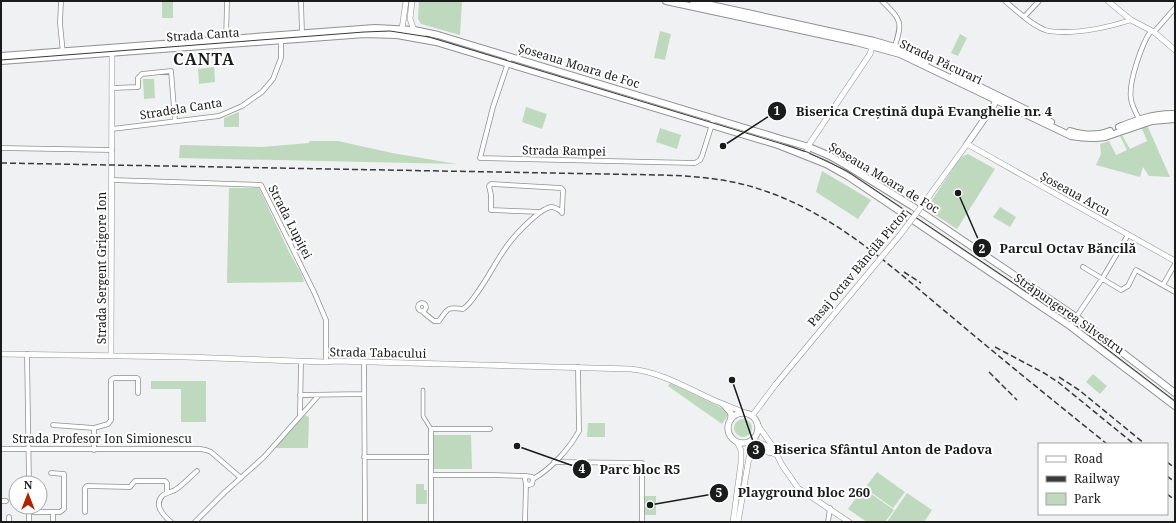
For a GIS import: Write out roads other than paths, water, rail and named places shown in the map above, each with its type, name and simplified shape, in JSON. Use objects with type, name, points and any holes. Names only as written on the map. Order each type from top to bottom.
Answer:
[{"type":"main road","name":"Strada Păcurari","points":[[666,1],[873,43]]},
{"type":"main road","name":"Strada Păcurari","points":[[693,1],[894,49],[1073,132],[1085,134],[1104,133],[1139,119],[1159,114],[1175,114]]},
{"type":"main road","name":"Strada Canta","points":[[1,56],[112,50],[375,28],[402,29]]},
{"type":"main road","name":"Șoseaua Moara de Foc","points":[[402,29],[438,35],[809,147],[849,167],[912,206],[1076,318],[1175,393]]},
{"type":"main road","name":"Strada Canta","points":[[226,41],[281,40],[371,34],[407,36]]},
{"type":"main road","name":"Șoseaua Moara de Foc","points":[[407,36],[436,42],[778,145],[806,156]]},
{"type":"main road","name":"Strada Canta","points":[[1,61],[63,53]]},
{"type":"main road","name":"Strada Păcurari","points":[[997,98],[1071,136],[1084,138],[1105,137],[1152,120],[1175,119]]},
{"type":"main road","points":[[967,144],[997,98]]},
{"type":"main road","name":"Străpungerea Silvestru","points":[[806,156],[826,164],[849,177],[1070,326],[1175,406]]},
{"type":"main road","points":[[724,405],[731,413],[729,432],[732,438],[737,442],[744,443],[752,440],[756,434],[757,424],[752,416],[745,413],[737,415],[731,419]]},
{"type":"street","points":[[61,1],[60,23],[63,53]]},
{"type":"street","points":[[226,41],[227,1]]},
{"type":"street","points":[[301,1],[302,33]]},
{"type":"street","points":[[402,29],[406,1]]},
{"type":"street","points":[[412,1],[410,19],[414,30]]},
{"type":"street","points":[[882,1],[899,18],[898,36],[894,49]]},
{"type":"street","points":[[1005,1],[1024,17],[1045,30],[1055,32],[1094,30],[1131,20]]},
{"type":"street","points":[[1024,17],[1039,1]]},
{"type":"street","points":[[1108,1],[1131,20],[1153,32],[1175,50]]},
{"type":"street","points":[[1139,119],[1130,99],[1131,85],[1137,61],[1153,32],[1175,8]]},
{"type":"street","name":"Strada Canta","points":[[402,29],[405,32],[436,42]]},
{"type":"street","name":"Stradela Canta","points":[[112,129],[219,116],[251,101],[273,80],[281,58],[281,40]]},
{"type":"street","points":[[806,156],[809,147],[829,115],[870,54],[873,43]]},
{"type":"street","points":[[1,148],[112,150],[112,50]]},
{"type":"street","points":[[507,64],[510,57]]},
{"type":"street","name":"Strada Rampei","points":[[507,64],[493,107],[480,158],[696,163],[702,156],[714,118]]},
{"type":"street","points":[[112,88],[138,87],[138,78],[142,74],[172,71],[175,121]]},
{"type":"street","name":"Șoseaua Arcu","points":[[967,144],[1175,263]]},
{"type":"street","name":"Pasaj Octav Băncilă Pictor","points":[[752,416],[776,384],[904,230],[967,144]]},
{"type":"street","name":"Strada Sergent Grigore Ion","points":[[111,356],[112,150]]},
{"type":"street","name":"Strada Lupiței","points":[[112,180],[261,185],[314,292],[326,320],[326,362]]},
{"type":"street","points":[[423,311],[434,321],[439,321],[447,309],[463,309],[468,306],[508,244],[534,217],[542,212],[547,208],[554,207],[562,213],[563,190],[561,188],[491,184],[491,210],[542,212]]},
{"type":"street","points":[[1070,326],[1102,279],[1128,235]]},
{"type":"street","points":[[1163,285],[1175,263]]},
{"type":"street","points":[[1083,267],[1122,290],[1128,286],[1136,270],[1175,292]]},
{"type":"street","name":"Strada Tabacului","points":[[1,354],[631,368],[659,375],[745,413]]},
{"type":"street","points":[[27,354],[29,475]]},
{"type":"street","points":[[300,361],[300,415]]},
{"type":"street","points":[[364,362],[365,522]]},
{"type":"street","points":[[526,484],[532,484],[534,479],[554,462],[574,440],[579,431],[578,367]]},
{"type":"street","points":[[53,424],[94,428],[108,424],[111,420],[111,381],[113,379],[137,378],[138,393]]},
{"type":"street","points":[[423,390],[423,416],[431,429],[431,522]]},
{"type":"street","points":[[300,395],[364,394]]},
{"type":"street","points":[[195,522],[264,457],[319,395]]},
{"type":"street","points":[[757,424],[773,447],[776,456]]},
{"type":"street","points":[[94,428],[94,450]]},
{"type":"street","points":[[431,429],[490,429]]},
{"type":"street","points":[[738,522],[752,440],[765,445],[776,456],[798,488],[849,522]]},
{"type":"street","points":[[732,522],[741,463],[741,450],[737,442]]},
{"type":"street","points":[[747,464],[754,452],[760,448],[768,452],[782,465]]},
{"type":"street","name":"Strada Profesor Ion Simionescu","points":[[1,449],[200,449],[211,452],[241,478]]},
{"type":"street","points":[[364,457],[431,457]]},
{"type":"street","points":[[554,462],[642,463],[642,522]]},
{"type":"street","points":[[171,522],[160,511],[159,501],[164,495],[174,490],[197,470]]},
{"type":"street","points":[[48,512],[60,512],[64,509],[64,474],[51,473]]},
{"type":"street","points":[[431,475],[526,476],[534,479]]},
{"type":"street","points":[[525,522],[526,476]]},
{"type":"street","points":[[85,512],[85,488],[87,486],[130,487],[135,481],[165,481],[167,483],[167,493]]},
{"type":"street","points":[[828,522],[830,508]]},
{"type":"street","points":[[53,512],[53,522]]},
{"type":"street","points":[[9,517],[9,522]]},
{"type":"tram line","points":[[1,60],[364,32],[390,31],[429,37],[779,143],[807,152],[847,171],[1073,323],[1175,401]]},
{"type":"railway","points":[[1,163],[661,175],[701,177],[742,184],[768,192],[819,215],[865,246],[1106,443]]},
{"type":"railway","points":[[904,272],[921,283]]},
{"type":"railway","points":[[995,347],[1058,382],[1133,443]]},
{"type":"railway","points":[[989,372],[1017,400]]},
{"type":"railway","points":[[1059,377],[1079,390],[1144,443]]},
{"type":"railway","points":[[1168,463],[1175,468]]},
{"type":"railway","points":[[1168,477],[1175,482]]},
{"type":"railway","points":[[1168,495],[1175,500]]},
{"type":"place","name":"Biserica Creștină după Evanghelie nr. 4","points":[[723,146]]},
{"type":"place","name":"Parcul Octav Băncilă","points":[[958,193]]},
{"type":"place","name":"Biserica Sfântul Anton de Padova","points":[[732,380]]},
{"type":"place","name":"Parc bloc R5","points":[[517,446]]},
{"type":"place","name":"Playground bloc 260","points":[[650,505]]},
{"type":"district","name":"CANTA","points":[[204,59]]}]
